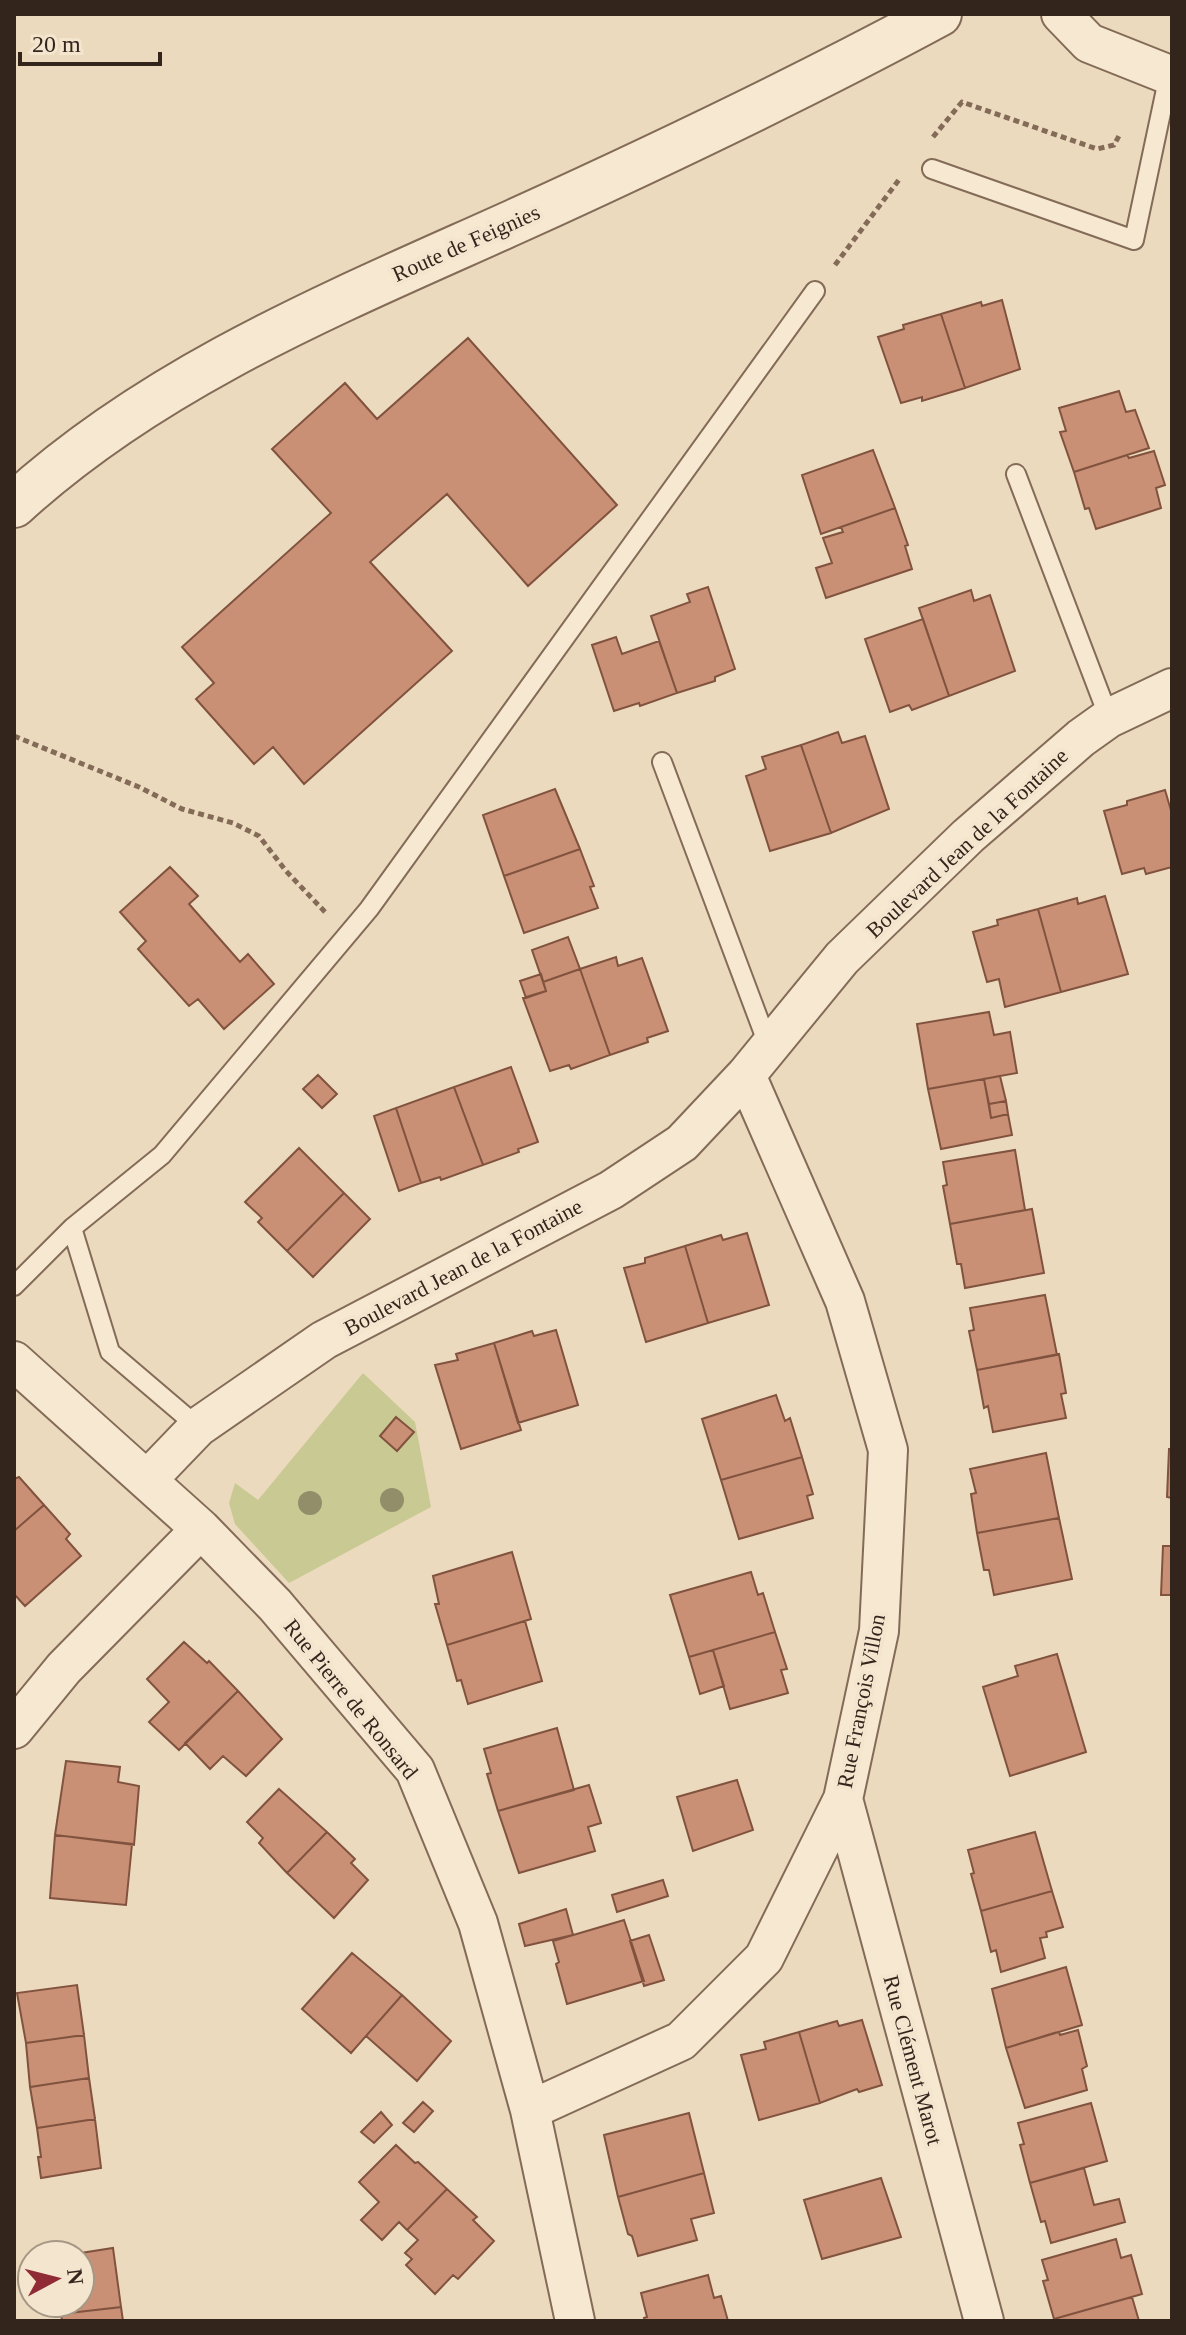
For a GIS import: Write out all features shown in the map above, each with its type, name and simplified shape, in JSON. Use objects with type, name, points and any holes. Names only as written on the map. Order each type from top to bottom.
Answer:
[{"type":"street","name":"Route de Feignies","points":[[14,505],[42,480],[171,388],[322,308],[786,95],[939,14]]},
{"type":"street","points":[[1061,14],[1089,43],[1170,76]]},
{"type":"street","name":"Boulevard Jean de la Fontaine","points":[[148,1479],[198,1427],[324,1340],[611,1190],[682,1143],[757,1061],[842,958],[945,858],[1081,738],[1109,718],[1172,688]]},
{"type":"street","name":"Rue François Villon","points":[[530,2110],[681,2041],[692,2031],[764,1958],[843,1799],[879,1631],[888,1450],[845,1301],[757,1061]]},
{"type":"street","name":"Rue Pierre de Ronsard","points":[[14,1361],[201,1529],[275,1605],[415,1770],[478,1923],[530,2110],[575,2321]]},
{"type":"street","points":[[14,1729],[64,1668],[201,1529]]},
{"type":"street","name":"Rue Clément Marot","points":[[843,1799],[984,2321]]},
{"type":"lane","points":[[932,169],[1134,240],[1170,76]]},
{"type":"lane","points":[[14,1286],[72,1228],[162,1155],[369,909],[815,291]]},
{"type":"lane","points":[[1016,474],[1109,718]]},
{"type":"lane","points":[[662,762],[757,1061]]},
{"type":"lane","points":[[72,1228],[110,1352],[198,1427]]},
{"type":"path","points":[[815,291],[962,102],[1097,149],[1114,145],[1121,132]]},
{"type":"path","points":[[911,164],[932,169]]},
{"type":"path","points":[[14,736],[139,787],[182,809],[233,823],[259,836],[286,871],[347,935]]},
{"type":"green space","points":[[363,1373],[415,1422],[431,1507],[289,1583],[235,1524],[229,1503],[235,1483],[258,1500]]},
{"type":"building","points":[[1002,300],[1020,369],[965,388],[941,314],[981,302],[982,306]]},
{"type":"building","points":[[941,314],[965,388],[922,401],[922,397],[901,403],[878,337],[904,329],[903,325]]},
{"type":"building","points":[[468,338],[617,505],[528,586],[447,494],[370,562],[452,651],[304,784],[273,747],[254,764],[196,699],[214,683],[182,647],[331,513],[272,449],[345,383],[377,419]]},
{"type":"building","points":[[1119,391],[1126,412],[1135,410],[1149,448],[1074,472],[1060,432],[1066,431],[1059,408]]},
{"type":"building","points":[[873,450],[895,508],[821,534],[802,475]]},
{"type":"building","points":[[1154,451],[1165,485],[1156,488],[1161,508],[1096,529],[1089,508],[1085,509],[1074,472],[1127,455],[1129,458]]},
{"type":"building","points":[[895,508],[908,545],[905,546],[912,569],[826,598],[816,568],[832,563],[823,538],[843,532],[841,527]]},
{"type":"building","points":[[708,587],[735,669],[715,677],[715,681],[677,693],[651,616],[690,602],[687,594]]},
{"type":"building","points":[[971,590],[974,601],[990,595],[1015,671],[949,696],[919,608]]},
{"type":"building","points":[[923,619],[949,696],[912,710],[909,705],[890,712],[865,639]]},
{"type":"building","points":[[616,637],[622,654],[659,641],[677,693],[614,711],[592,645]]},
{"type":"building","points":[[838,732],[842,743],[865,736],[889,809],[831,833],[801,745]]},
{"type":"building","points":[[801,745],[831,833],[770,851],[746,776],[766,769],[762,757]]},
{"type":"building","points":[[555,789],[580,849],[504,876],[483,815]]},
{"type":"building","points":[[1165,790],[1172,814],[1172,867],[1146,874],[1144,868],[1122,874],[1104,811]]},
{"type":"building","points":[[580,849],[594,886],[590,887],[598,908],[524,933],[504,876]]},
{"type":"building","points":[[170,867],[198,896],[189,904],[240,962],[248,954],[274,984],[224,1029],[198,999],[189,1006],[138,949],[146,941],[120,912]]},
{"type":"building","points":[[1105,896],[1128,974],[1061,992],[1038,909],[1077,898],[1078,904]]},
{"type":"building","points":[[1038,909],[1061,992],[1005,1007],[999,979],[987,982],[973,932],[998,925],[997,920]]},
{"type":"building","points":[[568,937],[580,969],[543,982],[532,950]]},
{"type":"building","points":[[616,957],[618,966],[642,958],[668,1031],[647,1038],[648,1042],[610,1055],[580,969]]},
{"type":"building","points":[[580,969],[610,1055],[571,1069],[569,1065],[550,1071],[523,998],[546,991],[543,982]]},
{"type":"building","points":[[541,974],[546,991],[526,998],[520,981]]},
{"type":"building","points":[[989,1012],[994,1035],[1010,1032],[1017,1073],[928,1089],[917,1024]]},
{"type":"building","points":[[511,1067],[538,1142],[483,1165],[454,1087]]},
{"type":"building","points":[[318,1075],[337,1094],[322,1108],[303,1089]]},
{"type":"building","points":[[1000,1076],[1006,1101],[989,1104],[984,1079]]},
{"type":"building","points":[[984,1079],[991,1118],[1008,1114],[1012,1135],[941,1149],[928,1089]]},
{"type":"building","points":[[454,1087],[483,1165],[441,1180],[440,1177],[421,1183],[396,1108]]},
{"type":"building","points":[[1006,1101],[1008,1114],[991,1118],[989,1104]]},
{"type":"building","points":[[396,1108],[421,1183],[399,1191],[374,1116]]},
{"type":"building","points":[[299,1148],[344,1193],[287,1251],[258,1222],[262,1218],[245,1202]]},
{"type":"building","points":[[1015,1150],[1025,1210],[950,1224],[943,1186],[947,1185],[943,1162]]},
{"type":"building","points":[[344,1193],[370,1219],[313,1277],[287,1251]]},
{"type":"building","points":[[1032,1209],[1044,1273],[965,1288],[950,1224]]},
{"type":"building","points":[[747,1233],[769,1305],[708,1323],[685,1246],[721,1235],[723,1240]]},
{"type":"building","points":[[685,1246],[708,1323],[646,1342],[624,1268],[645,1263],[645,1258]]},
{"type":"building","points":[[1045,1295],[1057,1355],[977,1370],[969,1331],[974,1330],[970,1308]]},
{"type":"building","points":[[556,1330],[578,1405],[518,1423],[494,1343],[532,1331],[534,1336]]},
{"type":"building","points":[[494,1343],[521,1430],[461,1449],[435,1365],[458,1360],[456,1354]]},
{"type":"building","points":[[1059,1354],[1066,1393],[1061,1394],[1066,1418],[993,1432],[988,1406],[984,1408],[977,1370]]},
{"type":"building","points":[[776,1395],[785,1421],[790,1418],[802,1457],[721,1480],[702,1419]]},
{"type":"building","points":[[396,1417],[414,1432],[397,1451],[380,1436]]},
{"type":"building","points":[[1169,1449],[1172,1449],[1172,1498],[1167,1497]]},
{"type":"building","points":[[1046,1453],[1059,1518],[977,1533],[971,1494],[976,1493],[970,1469]]},
{"type":"building","points":[[802,1457],[813,1494],[807,1496],[813,1518],[739,1539],[721,1480]]},
{"type":"building","points":[[19,1477],[44,1505],[14,1531],[14,1479]]},
{"type":"building","points":[[44,1505],[70,1534],[66,1539],[81,1556],[25,1606],[14,1594],[14,1531]]},
{"type":"building","points":[[1059,1518],[1072,1579],[994,1595],[989,1570],[984,1570],[977,1533]]},
{"type":"building","points":[[1163,1546],[1172,1546],[1172,1595],[1161,1595]]},
{"type":"building","points":[[512,1552],[531,1619],[447,1645],[435,1604],[439,1604],[433,1576]]},
{"type":"building","points":[[751,1572],[758,1595],[763,1593],[775,1632],[689,1657],[670,1595]]},
{"type":"building","points":[[525,1621],[542,1681],[468,1704],[461,1680],[457,1681],[447,1645]]},
{"type":"building","points":[[775,1632],[787,1669],[781,1670],[788,1693],[730,1709],[713,1650]]},
{"type":"building","points":[[184,1642],[207,1663],[209,1661],[238,1691],[179,1750],[149,1722],[169,1702],[147,1679]]},
{"type":"building","points":[[713,1650],[724,1686],[700,1694],[689,1657]]},
{"type":"building","points":[[1057,1654],[1086,1752],[1010,1776],[983,1687],[1018,1676],[1015,1666]]},
{"type":"building","points":[[238,1691],[282,1739],[246,1776],[223,1756],[210,1769],[185,1743]]},
{"type":"building","points":[[557,1728],[574,1790],[498,1811],[487,1774],[491,1773],[484,1749]]},
{"type":"building","points":[[66,1761],[120,1767],[118,1782],[139,1786],[134,1845],[55,1835]]},
{"type":"building","points":[[737,1780],[753,1830],[693,1851],[677,1797]]},
{"type":"building","points":[[589,1785],[601,1823],[588,1827],[595,1851],[519,1873],[498,1811]]},
{"type":"building","points":[[279,1789],[327,1832],[287,1873],[259,1843],[263,1838],[247,1822]]},
{"type":"building","points":[[327,1832],[355,1859],[351,1863],[368,1880],[334,1918],[287,1873]]},
{"type":"building","points":[[1035,1832],[1052,1891],[981,1911],[968,1850]]},
{"type":"building","points":[[55,1835],[132,1844],[126,1905],[50,1898]]},
{"type":"building","points":[[663,1880],[668,1896],[617,1912],[612,1895]]},
{"type":"building","points":[[1052,1891],[1063,1927],[1046,1932],[1047,1937],[1040,1938],[1045,1958],[1001,1972],[996,1950],[991,1952],[981,1911]]},
{"type":"building","points":[[566,1909],[573,1935],[525,1946],[519,1924]]},
{"type":"building","points":[[624,1920],[644,1981],[567,2004],[553,1941]]},
{"type":"building","points":[[649,1935],[664,1980],[644,1986],[630,1941]]},
{"type":"building","points":[[352,1953],[402,1995],[351,2053],[302,2009]]},
{"type":"building","points":[[1066,1967],[1082,2025],[1006,2048],[992,1989]]},
{"type":"building","points":[[77,1985],[84,2035],[26,2043],[17,1993]]},
{"type":"building","points":[[402,1995],[451,2041],[417,2081],[366,2036]]},
{"type":"building","points":[[862,2020],[882,2085],[859,2092],[857,2089],[820,2103],[799,2032],[837,2021],[839,2026]]},
{"type":"building","points":[[1078,2030],[1087,2066],[1082,2069],[1087,2090],[1025,2108],[1006,2048],[1054,2033],[1059,2032],[1060,2035]]},
{"type":"building","points":[[799,2032],[820,2103],[759,2120],[741,2055],[766,2049],[764,2042]]},
{"type":"building","points":[[84,2035],[89,2078],[30,2087],[26,2043]]},
{"type":"building","points":[[89,2078],[95,2119],[37,2128],[30,2087]]},
{"type":"building","points":[[423,2102],[433,2111],[414,2132],[403,2123]]},
{"type":"building","points":[[1091,2103],[1107,2161],[1030,2183],[1018,2123]]},
{"type":"building","points":[[381,2112],[392,2125],[374,2143],[361,2132]]},
{"type":"building","points":[[689,2113],[704,2173],[618,2197],[604,2135]]},
{"type":"building","points":[[95,2119],[101,2168],[41,2178],[37,2128]]},
{"type":"building","points":[[396,2145],[447,2189],[407,2230],[399,2222],[382,2240],[361,2220],[379,2202],[359,2182]]},
{"type":"building","points":[[1084,2168],[1094,2205],[1119,2199],[1125,2222],[1051,2243],[1045,2221],[1041,2222],[1030,2183]]},
{"type":"building","points":[[704,2173],[714,2213],[691,2219],[697,2240],[638,2256],[632,2236],[628,2234],[618,2197]]},
{"type":"building","points":[[881,2178],[901,2237],[822,2259],[804,2200]]},
{"type":"building","points":[[447,2189],[477,2217],[473,2220],[494,2241],[458,2279],[453,2275],[435,2294],[406,2265],[412,2259],[405,2253],[418,2240],[407,2230]]},
{"type":"building","points":[[1116,2239],[1121,2258],[1131,2255],[1142,2294],[1054,2319],[1043,2281],[1048,2280],[1042,2260]]},
{"type":"building","points":[[113,2248],[121,2307],[96,2310],[96,2251]]},
{"type":"building","points":[[708,2275],[714,2298],[721,2296],[728,2321],[645,2321],[647,2317],[641,2293]]},
{"type":"building","points":[[1132,2297],[1139,2321],[1054,2321],[1054,2319]]},
{"type":"building","points":[[121,2307],[123,2321],[62,2321],[96,2319],[96,2310]]}]
